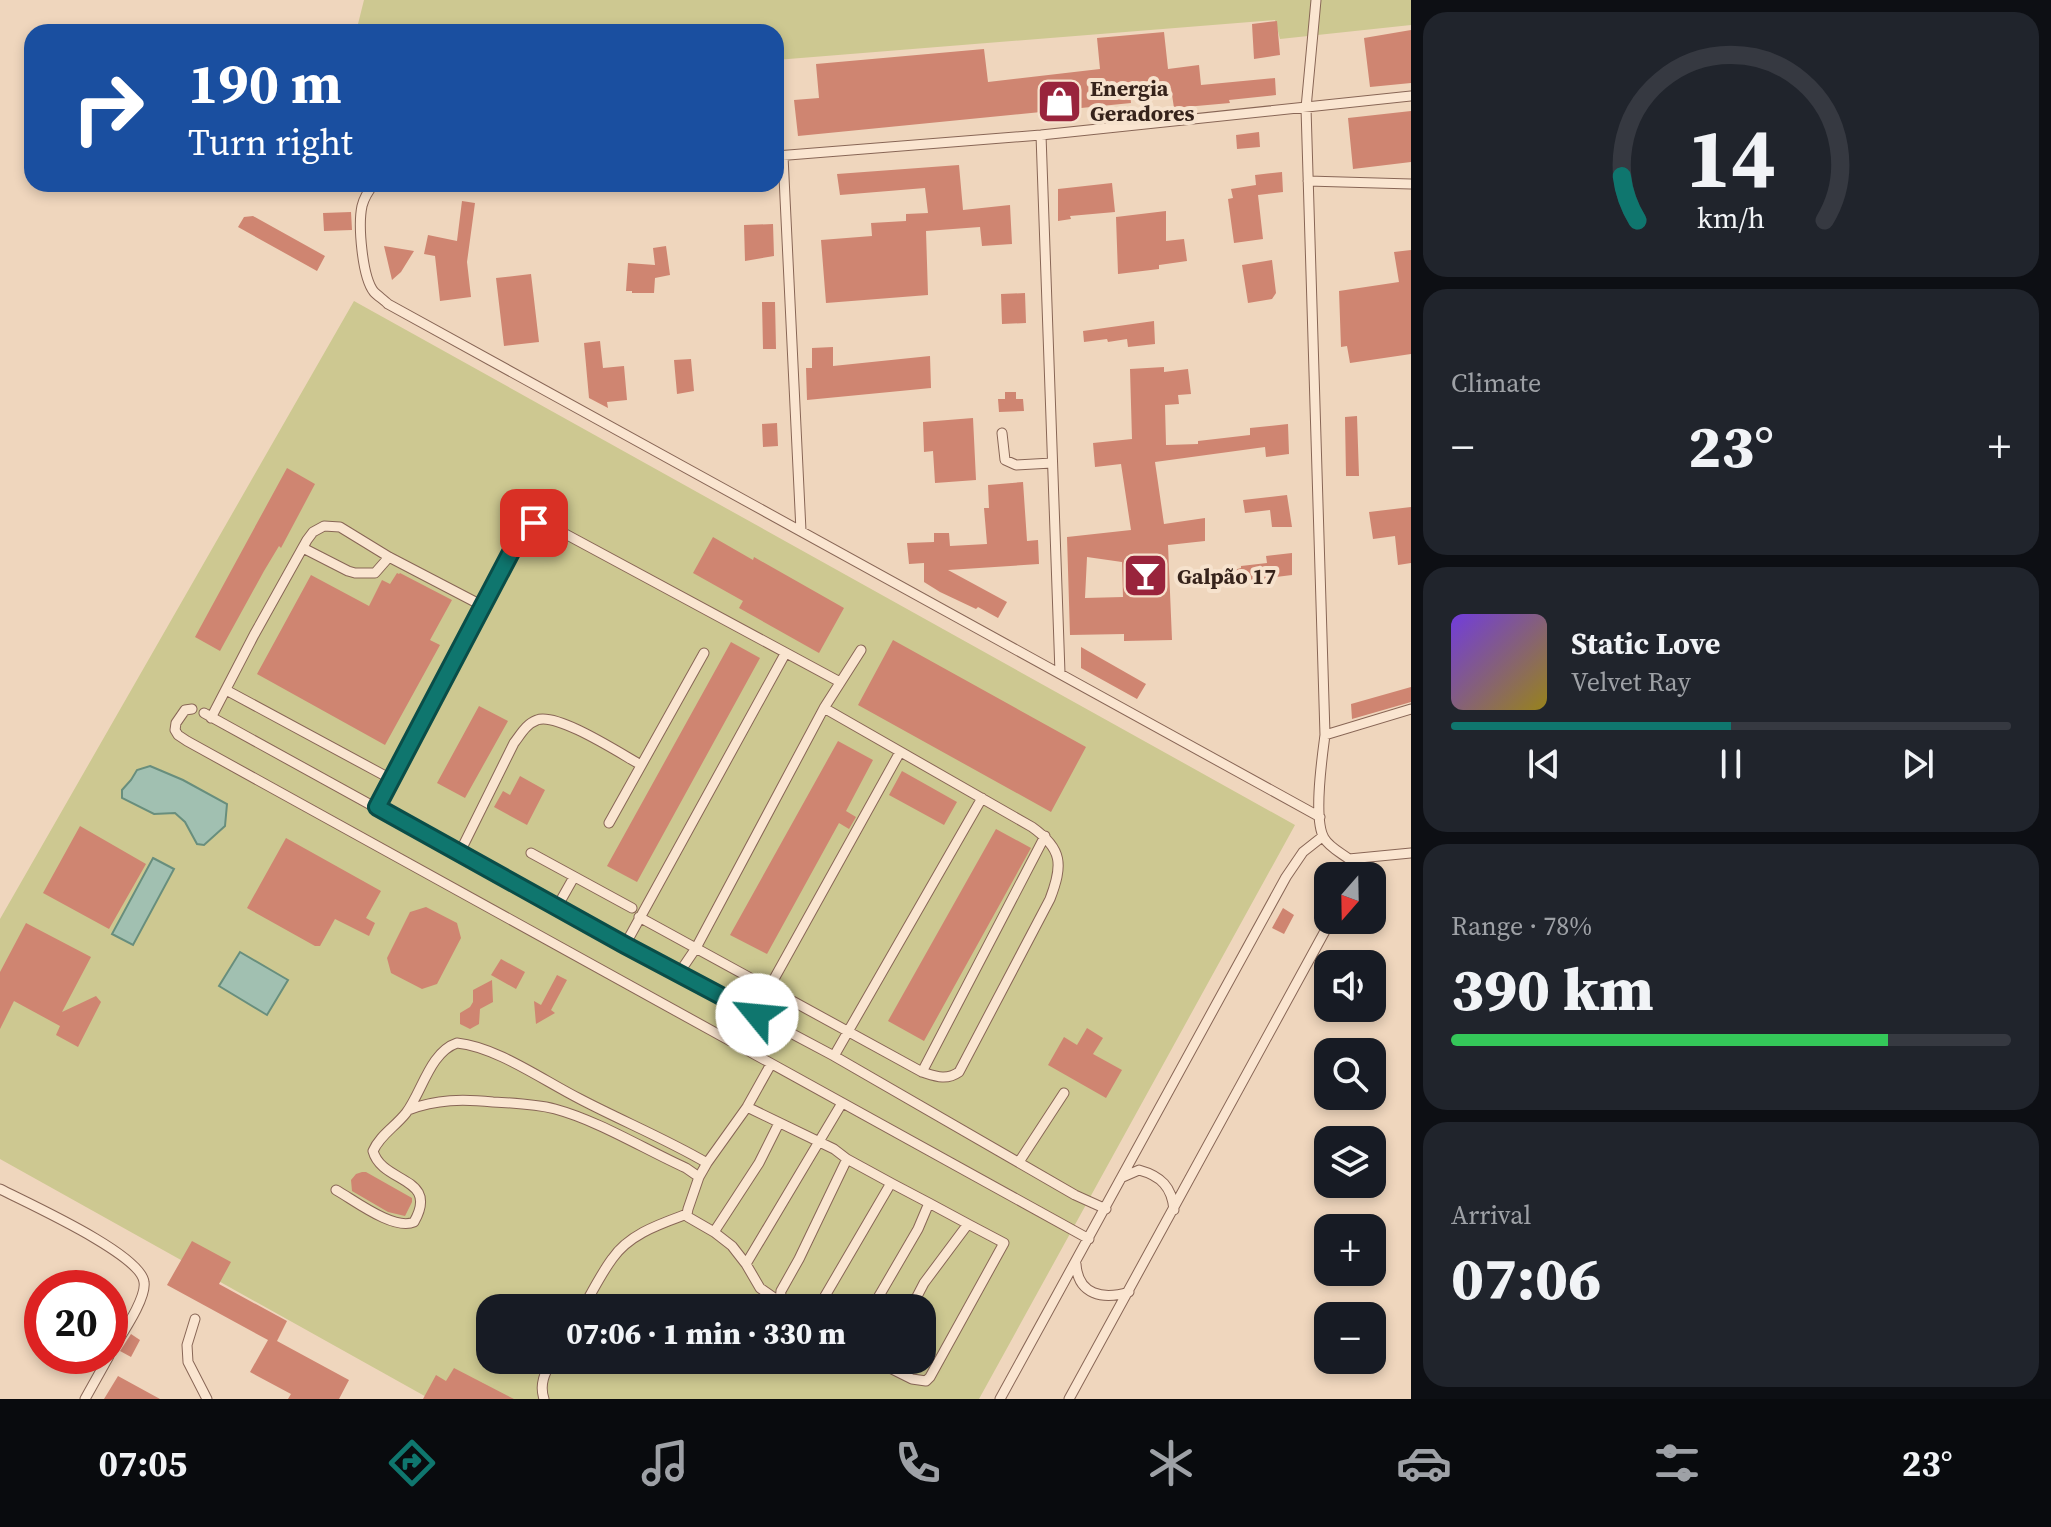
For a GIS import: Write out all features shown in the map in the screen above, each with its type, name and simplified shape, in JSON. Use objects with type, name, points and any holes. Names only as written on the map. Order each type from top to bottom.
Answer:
[{"type":"lane","points":[[1316,0],[1306,108],[1325,735],[1319,785],[1322,837],[1349,859],[1411,853]]},
{"type":"lane","points":[[784,156],[1041,135],[1411,96]]},
{"type":"lane","points":[[1041,135],[1060,673]]},
{"type":"lane","points":[[1308,181],[1411,184]]},
{"type":"lane","points":[[370,192],[362,206],[363,257],[373,291],[388,304],[1320,817]]},
{"type":"lane","points":[[782,192],[801,531]]},
{"type":"lane","points":[[1002,433],[1005,460],[1016,465],[1052,463]]},
{"type":"lane","points":[[377,807],[519,537],[529,526],[541,522],[840,682]]},
{"type":"lane","points":[[483,606],[389,557],[340,527],[324,526],[313,532],[303,548],[226,690],[208,716],[834,1056],[1075,1195],[1106,1209]]},
{"type":"lane","points":[[303,548],[355,573],[375,573],[389,557]]},
{"type":"lane","points":[[679,973],[696,948],[824,708],[861,650]]},
{"type":"lane","points":[[609,823],[704,653]]},
{"type":"lane","points":[[625,945],[785,654]]},
{"type":"lane","points":[[226,690],[391,779]]},
{"type":"lane","points":[[639,917],[922,1072],[946,1078],[959,1072],[1050,899],[1058,871],[1054,846],[1045,836],[982,798],[824,708]]},
{"type":"lane","points":[[192,709],[185,710],[176,723],[178,735],[187,741],[1089,1239]]},
{"type":"lane","points":[[1325,735],[1411,709]]},
{"type":"lane","points":[[459,854],[514,743],[524,729],[535,721],[555,720],[577,729],[641,765]]},
{"type":"lane","points":[[769,988],[900,752]]},
{"type":"lane","points":[[834,1056],[982,798]]},
{"type":"lane","points":[[922,1072],[1045,836]]},
{"type":"lane","points":[[1000,1399],[1286,877],[1303,852],[1322,837]]},
{"type":"lane","points":[[531,853],[632,908]]},
{"type":"lane","points":[[557,907],[574,877]]},
{"type":"lane","points":[[1069,1399],[1323,934]]},
{"type":"lane","points":[[336,1190],[391,1221],[404,1225],[414,1222],[421,1206],[421,1194],[377,1162],[373,1151],[379,1139],[408,1110],[443,1053],[457,1043],[484,1049],[707,1163]]},
{"type":"lane","points":[[687,1214],[699,1177],[747,1107],[771,1064]]},
{"type":"lane","points":[[1019,1162],[1064,1093]]},
{"type":"lane","points":[[408,1110],[425,1103],[470,1099],[555,1109],[686,1168],[699,1177]]},
{"type":"lane","points":[[576,1117],[580,1100]]},
{"type":"lane","points":[[746,1264],[842,1103]]},
{"type":"lane","points":[[747,1107],[834,1149],[847,1159],[1004,1243],[936,1366]]},
{"type":"lane","points":[[714,1232],[759,1163],[779,1123]]},
{"type":"lane","points":[[675,1164],[680,1147]]},
{"type":"lane","points":[[781,1294],[847,1159]]},
{"type":"lane","points":[[1123,1177],[1139,1170],[1161,1179],[1169,1188],[1174,1210]]},
{"type":"lane","points":[[826,1294],[891,1183]]},
{"type":"lane","points":[[0,1189],[78,1228],[137,1268],[144,1280],[140,1300],[128,1321]]},
{"type":"lane","points":[[880,1294],[918,1229],[929,1203]]},
{"type":"lane","points":[[687,1214],[732,1246],[760,1288],[768,1294]]},
{"type":"lane","points":[[591,1294],[613,1257],[627,1242],[655,1225],[687,1214]]},
{"type":"lane","points":[[918,1294],[968,1224]]},
{"type":"lane","points":[[1076,1264],[1076,1274],[1089,1291],[1112,1297],[1129,1292]]},
{"type":"lane","points":[[195,1319],[187,1345],[188,1362],[207,1399]]},
{"type":"lane","points":[[85,1399],[99,1374]]},
{"type":"lane","points":[[544,1399],[541,1387],[545,1374]]},
{"type":"lane","points":[[906,1374],[920,1381],[926,1381],[932,1374]]},
{"type":"shaded area","points":[[364,0],[1411,0],[1411,25],[1280,39],[1275,20],[784,59],[784,24],[358,24]]},
{"type":"shaded area","points":[[354,301],[1295,825],[979,1399],[430,1399],[0,1159],[0,919]]},
{"type":"shaded area","points":[[150,766],[227,804],[225,826],[204,845],[197,844],[185,822],[175,813],[154,814],[122,798],[122,790],[137,770]]},
{"type":"shaded area","points":[[153,858],[174,869],[133,945],[112,934]]},
{"type":"shaded area","points":[[240,952],[288,980],[267,1015],[219,986]]},
{"type":"building","points":[[1277,21],[1280,55],[1254,59],[1252,24]]},
{"type":"building","points":[[1411,30],[1411,83],[1370,87],[1364,38]]},
{"type":"building","points":[[1164,32],[1168,69],[1199,65],[1201,85],[1275,78],[1276,95],[1174,108],[1171,88],[1130,92],[1131,103],[798,136],[794,100],[819,98],[816,64],[984,49],[988,82],[1100,69],[1097,38]]},
{"type":"building","points":[[1411,111],[1411,162],[1353,169],[1348,118]]},
{"type":"building","points":[[1259,132],[1260,147],[1237,149],[1236,135]]},
{"type":"building","points":[[959,165],[963,210],[1010,205],[1012,244],[982,246],[980,227],[926,231],[928,295],[826,303],[821,240],[872,236],[871,223],[906,221],[906,214],[928,213],[925,188],[840,195],[837,174]]},
{"type":"building","points":[[1282,172],[1283,192],[1258,195],[1263,239],[1234,243],[1228,199],[1233,198],[1231,189],[1256,185],[1255,175]]},
{"type":"building","points":[[1112,183],[1115,212],[1070,216],[1071,219],[1058,221],[1058,189]]},
{"type":"building","points":[[462,201],[475,203],[467,262],[471,297],[440,301],[435,256],[424,254],[428,235],[457,241]]},
{"type":"building","points":[[1166,211],[1166,241],[1184,239],[1187,261],[1159,265],[1159,269],[1118,274],[1116,217]]},
{"type":"building","points":[[351,212],[352,230],[324,231],[323,213]]},
{"type":"building","points":[[253,216],[325,256],[317,271],[238,227],[244,217]]},
{"type":"building","points":[[773,224],[774,256],[745,261],[744,225]]},
{"type":"building","points":[[384,246],[414,251],[392,280]]},
{"type":"building","points":[[666,246],[670,275],[655,278],[654,293],[626,291],[628,263],[655,265],[653,248]]},
{"type":"building","points":[[1411,250],[1411,354],[1350,363],[1347,346],[1341,347],[1339,291],[1399,282],[1394,252]]},
{"type":"building","points":[[1272,260],[1276,293],[1272,299],[1248,303],[1242,265]]},
{"type":"building","points":[[531,274],[539,342],[504,346],[496,278]]},
{"type":"building","points":[[1025,293],[1026,323],[1002,324],[1001,294]]},
{"type":"building","points":[[762,302],[775,302],[776,349],[763,349]]},
{"type":"building","points":[[1154,321],[1155,344],[1128,347],[1127,339],[1084,342],[1083,331]]},
{"type":"building","points":[[600,341],[603,368],[624,366],[627,400],[607,402],[608,408],[589,398],[584,343]]},
{"type":"building","points":[[833,347],[833,366],[930,356],[931,388],[807,400],[806,368],[812,368],[812,348]]},
{"type":"building","points":[[691,359],[694,391],[677,394],[674,360]]},
{"type":"building","points":[[1164,367],[1164,372],[1188,369],[1191,394],[1178,395],[1179,404],[1165,405],[1166,445],[1198,444],[1198,441],[1250,435],[1250,428],[1288,424],[1289,454],[1266,457],[1265,447],[1155,462],[1164,524],[1205,518],[1205,541],[1168,545],[1172,640],[1124,641],[1124,634],[1070,635],[1067,537],[1131,530],[1121,464],[1095,467],[1093,443],[1132,439],[1130,369]],"holes":[[[1087,557],[1122,562],[1123,597],[1085,598]]]},
{"type":"building","points":[[1005,392],[1016,392],[1016,399],[1023,399],[1024,411],[999,412],[998,399],[1005,399]]},
{"type":"building","points":[[1357,416],[1359,476],[1346,476],[1345,417]]},
{"type":"building","points":[[973,418],[976,480],[935,483],[933,451],[924,452],[923,422]]},
{"type":"building","points":[[777,423],[778,446],[763,447],[762,424]]},
{"type":"building","points":[[287,468],[315,484],[220,651],[195,637]]},
{"type":"building","points":[[1023,482],[1027,541],[1038,540],[1039,564],[948,570],[1007,602],[998,618],[924,582],[924,563],[909,564],[907,543],[934,542],[934,533],[949,533],[950,546],[987,544],[984,508],[989,508],[988,485]]},
{"type":"building","points":[[1287,495],[1292,527],[1272,527],[1270,510],[1245,513],[1243,500]]},
{"type":"building","points":[[1411,507],[1411,563],[1398,565],[1395,536],[1373,539],[1369,512]]},
{"type":"building","points":[[713,537],[844,608],[819,653],[739,608],[743,601],[693,573]]},
{"type":"building","points":[[1292,553],[1292,575],[1236,582],[1234,570],[1241,566],[1267,563],[1266,556]]},
{"type":"building","points":[[397,573],[452,600],[430,640],[440,645],[385,745],[257,674],[311,575],[369,606],[382,580],[390,584]]},
{"type":"building","points":[[893,640],[1086,747],[1051,812],[858,705]]},
{"type":"building","points":[[731,642],[760,658],[637,882],[607,866]]},
{"type":"building","points":[[1081,647],[1146,684],[1137,699],[1081,668]]},
{"type":"building","points":[[1411,687],[1411,702],[1352,719],[1351,704]]},
{"type":"building","points":[[479,706],[508,721],[465,798],[437,783]]},
{"type":"building","points":[[838,741],[873,760],[846,811],[856,817],[849,829],[839,823],[767,954],[730,935]]},
{"type":"building","points":[[902,771],[957,802],[944,825],[889,795]]},
{"type":"building","points":[[520,776],[545,790],[527,825],[494,807],[503,791],[510,795]]},
{"type":"building","points":[[80,826],[146,864],[109,929],[43,893]]},
{"type":"building","points":[[996,829],[1031,848],[924,1041],[888,1021]]},
{"type":"building","points":[[286,838],[381,891],[366,918],[375,923],[369,936],[335,919],[320,946],[315,946],[247,908]]},
{"type":"building","points":[[426,907],[457,923],[461,938],[437,984],[422,989],[391,973],[387,958],[410,912]]},
{"type":"building","points":[[1283,908],[1294,915],[1284,934],[1272,928]]},
{"type":"building","points":[[26,923],[91,957],[62,1012],[96,996],[101,1002],[78,1047],[56,1035],[60,1026],[14,1001],[0,1029],[0,972]]},
{"type":"building","points":[[501,959],[525,972],[516,989],[491,975]]},
{"type":"building","points":[[557,975],[567,980],[551,1010],[555,1013],[536,1024],[534,1001],[541,1005]]},
{"type":"building","points":[[492,980],[493,1002],[480,1009],[479,1024],[470,1029],[460,1024],[460,1013],[473,1002],[473,990]]},
{"type":"building","points":[[1087,1028],[1103,1038],[1093,1054],[1122,1070],[1106,1098],[1048,1065],[1064,1037],[1077,1045]]},
{"type":"building","points":[[362,1172],[412,1198],[405,1216],[388,1212],[352,1191],[351,1180]]},
{"type":"building","points":[[192,1241],[231,1262],[219,1284],[287,1321],[277,1341],[349,1380],[339,1399],[288,1399],[291,1394],[250,1372],[268,1340],[167,1285]]},
{"type":"building","points":[[131,1334],[140,1340],[131,1357],[128,1355]]},
{"type":"building","points":[[454,1368],[514,1399],[423,1399],[436,1375],[446,1381]]},
{"type":"building","points":[[118,1376],[160,1399],[104,1399]]},
{"type":"place","name":"Energia Geradores","points":[[1059,101]]},
{"type":"place","name":"Galpão 17","points":[[1146,576]]},
{"type":"route","points":[[534,523],[519,537],[377,807],[757,1015]]}]
